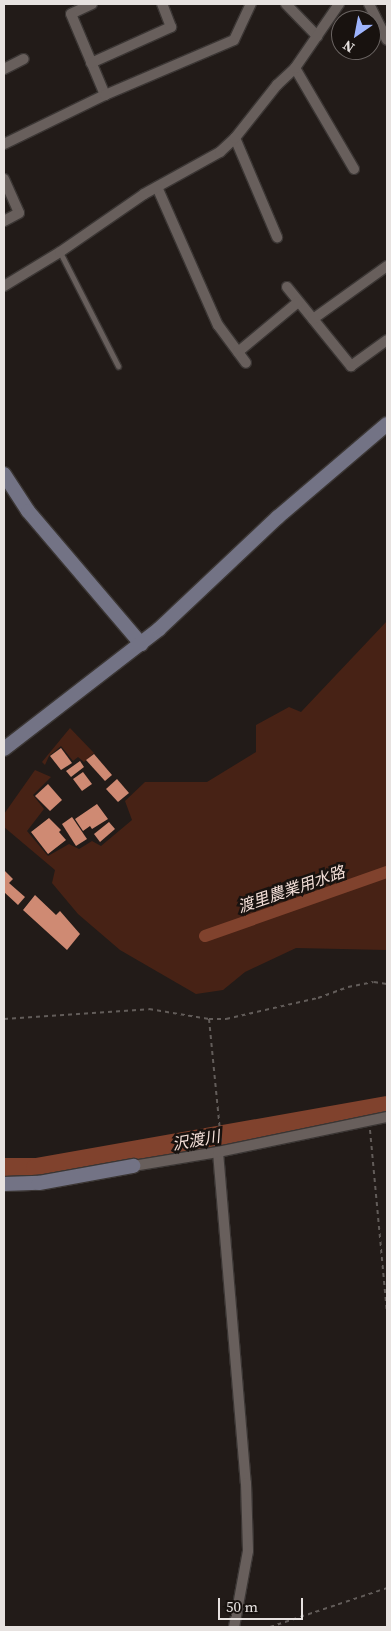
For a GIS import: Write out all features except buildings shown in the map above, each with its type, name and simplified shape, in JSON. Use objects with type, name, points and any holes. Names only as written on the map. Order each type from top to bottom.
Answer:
[{"type":"street","points":[[92,4],[71,14],[105,95]]},
{"type":"street","points":[[91,64],[171,27],[162,4]]},
{"type":"street","points":[[4,144],[105,95],[234,40],[251,4]]},
{"type":"street","points":[[286,4],[317,36]]},
{"type":"street","points":[[4,286],[60,252],[156,187],[220,152],[235,138],[277,85],[295,68],[339,4]]},
{"type":"street","points":[[369,4],[387,40]]},
{"type":"street","points":[[4,69],[24,59]]},
{"type":"street","points":[[295,68],[354,169]]},
{"type":"street","points":[[235,138],[277,237]]},
{"type":"street","points":[[4,179],[19,213],[4,221]]},
{"type":"street","points":[[156,187],[218,325],[246,362]]},
{"type":"street","points":[[313,319],[387,266]]},
{"type":"street","points":[[286,287],[351,366],[387,340]]},
{"type":"street","points":[[238,352],[298,302]]},
{"type":"street","points":[[4,749],[141,644],[278,517],[387,424]]},
{"type":"street","points":[[4,474],[28,511],[141,644]]},
{"type":"street","points":[[4,1184],[39,1183],[218,1152],[387,1117]]},
{"type":"street","points":[[218,1152],[246,1482],[248,1551],[234,1627]]},
{"type":"lane","points":[[60,252],[118,366]]},
{"type":"path","points":[[4,1020],[149,1009],[210,1019],[271,1010],[348,987],[374,982],[387,984]]},
{"type":"path","points":[[210,1019],[217,1120],[221,1139]]},
{"type":"path","points":[[369,1120],[387,1313]]},
{"type":"path","points":[[270,1627],[387,1588]]},
{"type":"shaded area","points":[[387,621],[387,950],[296,948],[245,972],[223,990],[196,994],[120,950],[78,914],[52,883],[55,870],[4,827],[4,814],[35,770],[51,777],[33,795],[44,809],[27,831],[48,856],[69,844],[79,849],[92,841],[101,846],[132,820],[125,801],[145,782],[207,782],[256,752],[256,725],[289,707],[301,712]]},
{"type":"shaded area","points":[[70,728],[94,753],[84,762],[78,757],[73,761],[61,746],[49,756],[45,765],[42,762]]},
{"type":"waterway","name":"渡里農業用水路","points":[[205,936],[387,872]]},
{"type":"waterway","name":"沢渡川","points":[[4,1168],[36,1168],[387,1106]]}]
